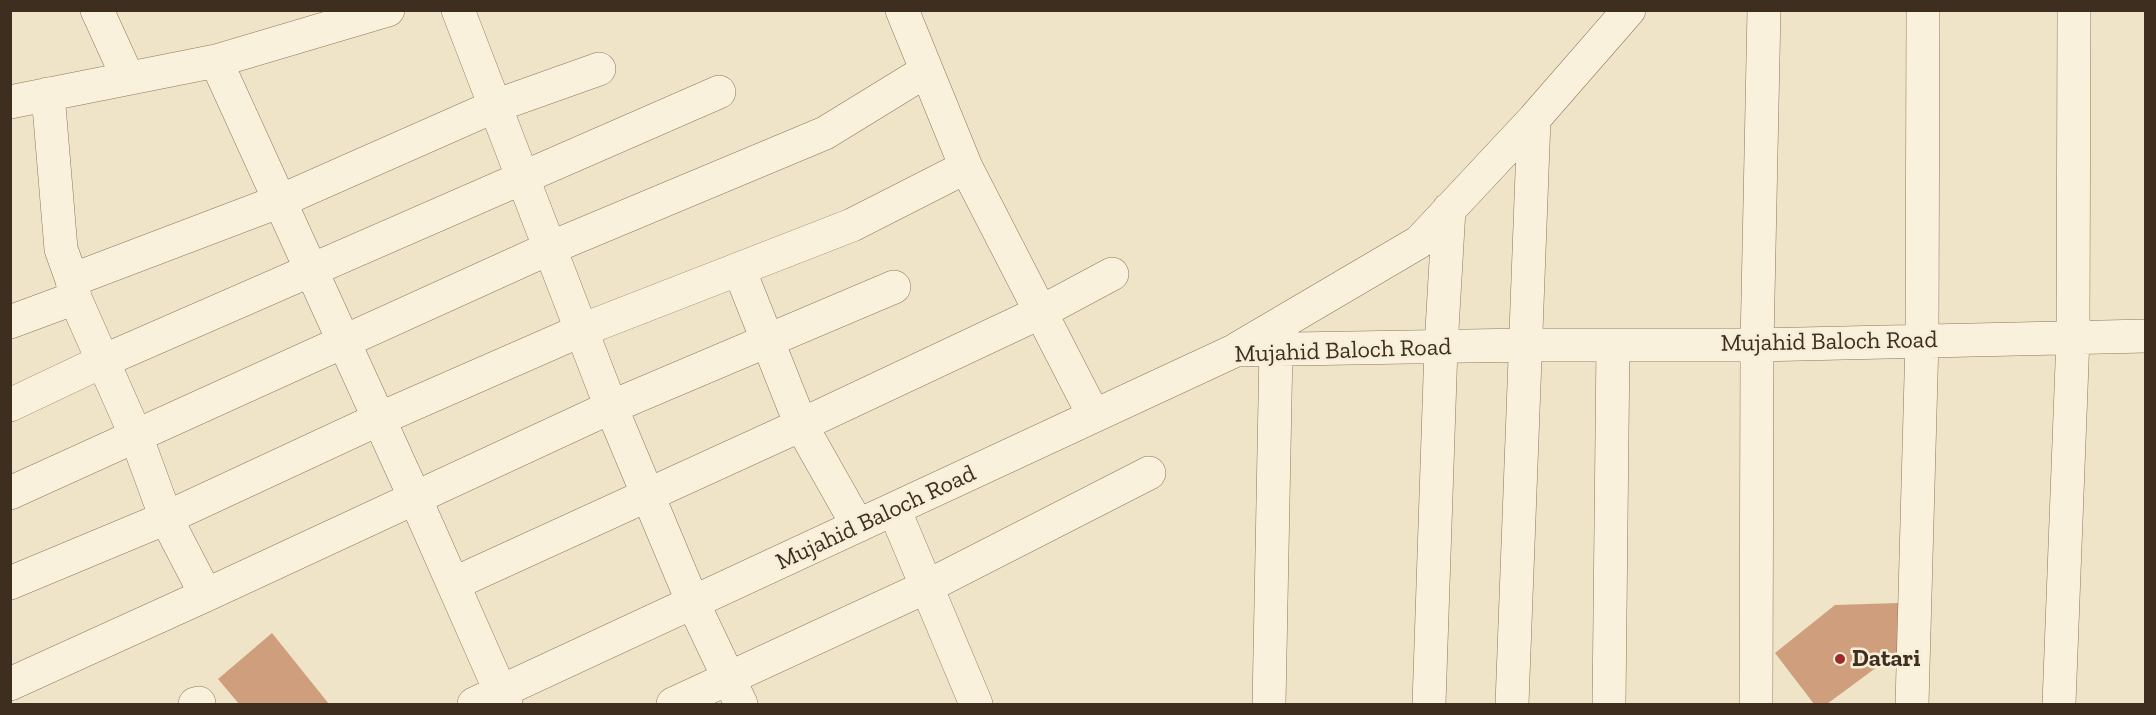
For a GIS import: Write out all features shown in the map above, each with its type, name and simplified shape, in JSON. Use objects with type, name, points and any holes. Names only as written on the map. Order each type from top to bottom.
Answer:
[{"type":"street","points":[[97,10],[128,78]]},
{"type":"street","points":[[10,102],[216,61],[388,10]]},
{"type":"street","points":[[458,10],[611,407],[693,603],[735,692]]},
{"type":"street","points":[[902,10],[966,167],[1094,416]]},
{"type":"street","points":[[1236,350],[1419,242],[1534,119],[1629,10]]},
{"type":"street","points":[[1756,705],[1757,345],[1764,10]]},
{"type":"street","points":[[1912,705],[1922,339],[1923,10]]},
{"type":"street","points":[[2059,705],[2073,337],[2074,10]]},
{"type":"street","points":[[216,61],[453,584],[494,701]]},
{"type":"street","points":[[10,322],[73,289],[495,106],[599,69]]},
{"type":"street","points":[[10,493],[550,248],[825,133],[926,71]]},
{"type":"street","points":[[10,405],[103,361],[311,269],[718,92]]},
{"type":"street","points":[[48,94],[61,249],[73,289],[136,436],[166,518],[206,596]]},
{"type":"street","points":[[1512,705],[1534,119]]},
{"type":"street","points":[[10,583],[166,518],[379,419],[582,330],[852,225],[966,167]]},
{"type":"street","points":[[1429,705],[1441,347],[1449,209]]},
{"type":"street","points":[[739,269],[801,425],[858,526]]},
{"type":"street","points":[[453,584],[801,425],[1041,312],[1112,274]]},
{"type":"street","points":[[17,682],[611,407],[894,287]]},
{"type":"street","name":"Mujahid Baloch Road","points":[[494,701],[693,603],[1236,350],[1525,345],[1757,345],[1922,339],[2145,336]]},
{"type":"street","points":[[1609,705],[1613,345]]},
{"type":"street","points":[[1269,705],[1276,349]]},
{"type":"street","points":[[673,705],[735,692],[926,587],[1149,473]]},
{"type":"street","points":[[894,509],[976,705]]},
{"type":"building","name":"Datari","points":[[1898,603],[1901,665],[1877,667],[1827,704],[1814,704],[1775,653],[1835,605]]},
{"type":"building","points":[[272,633],[329,704],[239,704],[218,679]]},
{"type":"place","name":"Datari","points":[[1840,659]]}]
